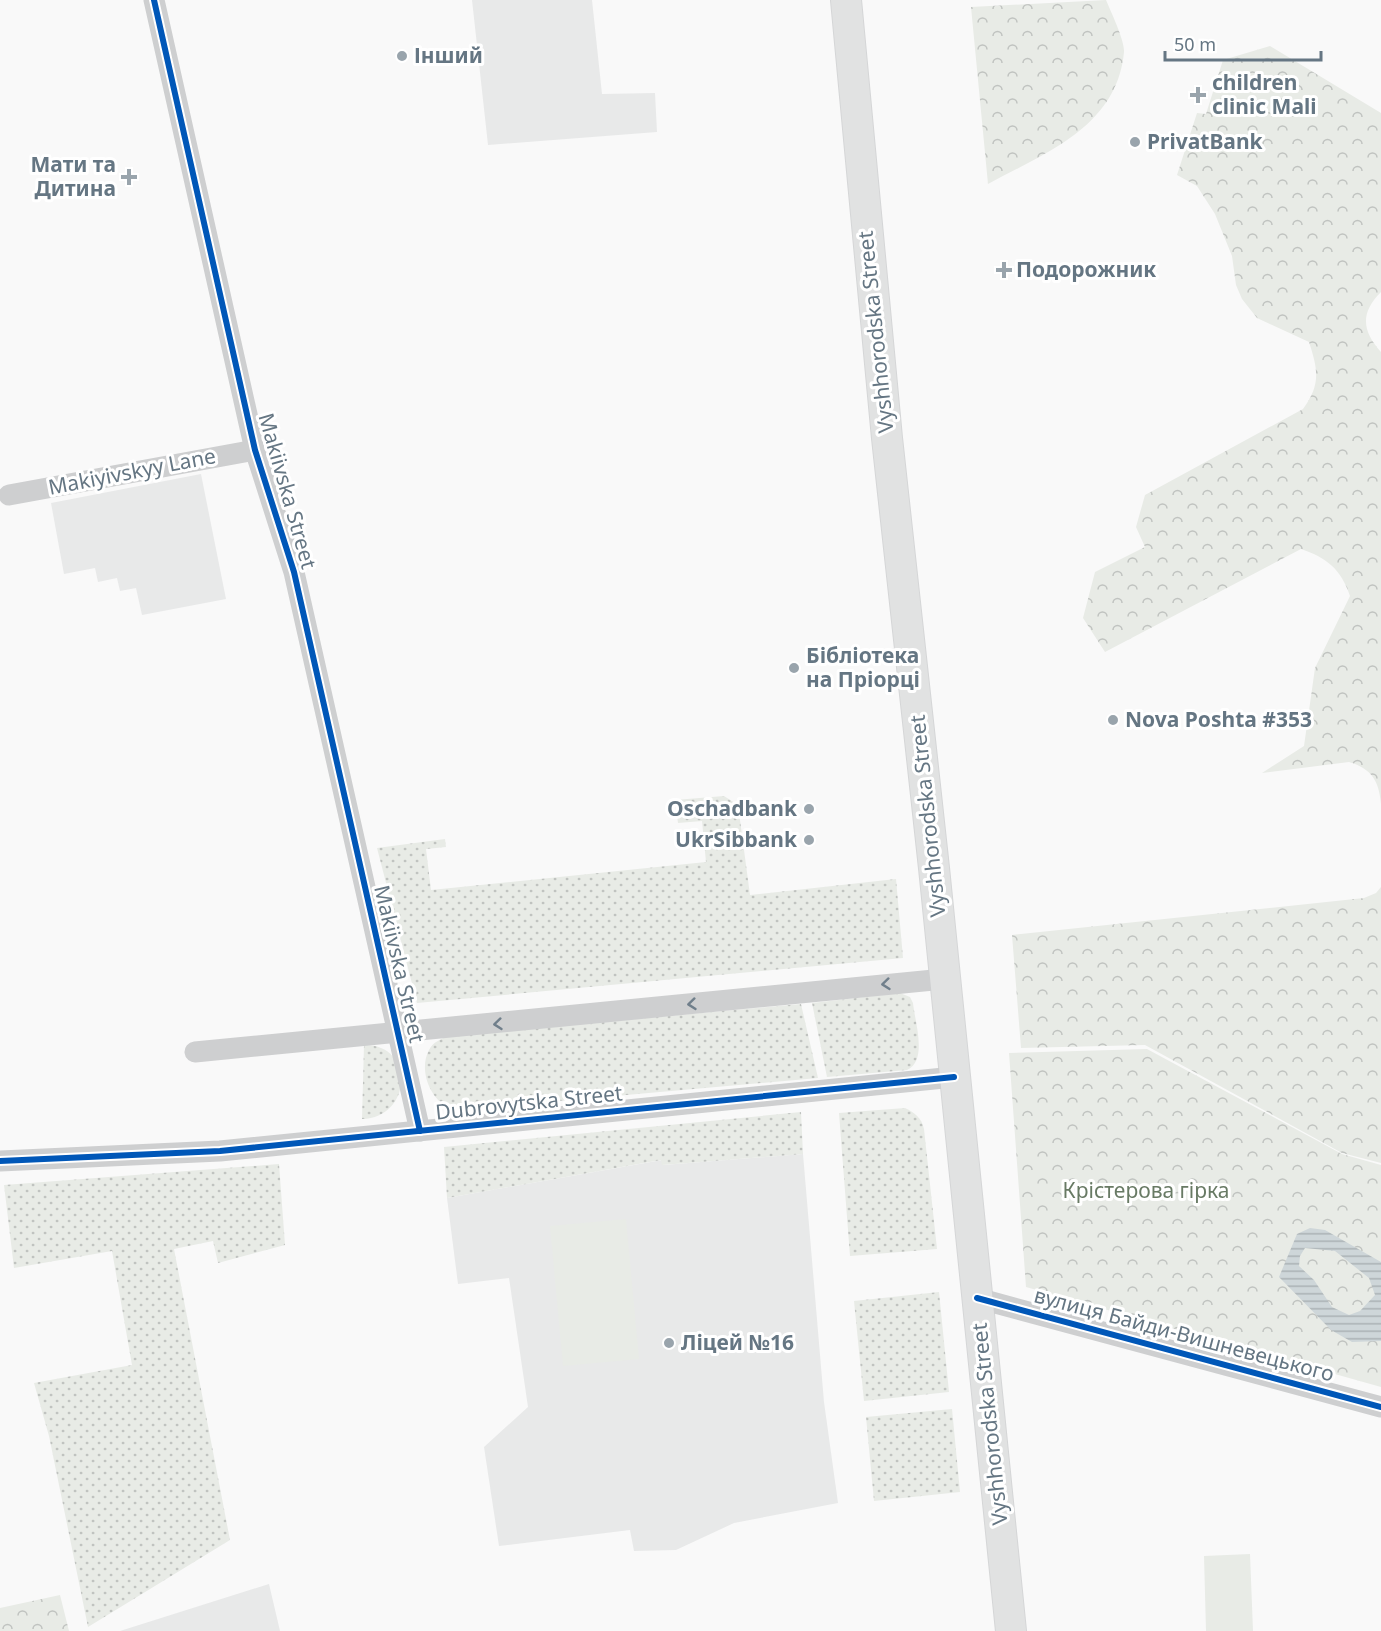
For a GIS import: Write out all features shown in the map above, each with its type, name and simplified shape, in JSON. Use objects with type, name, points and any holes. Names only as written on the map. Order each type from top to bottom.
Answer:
[{"type":"main road","name":"Vyshhorodska Street","points":[[846,0],[875,322],[1011,1631]]},
{"type":"street","name":"Makiivska Street","points":[[154,0],[255,450],[294,572],[420,1131]]},
{"type":"street","name":"Makiyivskyy Lane","points":[[9,495],[255,450]]},
{"type":"street","points":[[195,1052],[944,979]]},
{"type":"street","name":"Dubrovytska Street","points":[[0,1161],[220,1151],[954,1077]]},
{"type":"street","name":"вулиця Байди-Вишневецького","points":[[977,1298],[1381,1407]]},
{"type":"shaded area","points":[[472,0],[592,0],[602,94],[655,93],[657,132],[488,145]]},
{"type":"shaded area","points":[[201,474],[226,599],[142,615],[136,588],[120,591],[117,578],[98,582],[95,568],[64,574],[51,503]]},
{"type":"shaded area","name":"Ліцей №16","points":[[803,1154],[824,1402],[838,1503],[734,1523],[676,1550],[634,1551],[630,1530],[499,1546],[484,1447],[528,1407],[509,1278],[458,1284],[447,1198],[662,1160],[663,1165]]},
{"type":"shaded area","points":[[1310,1228],[1325,1230],[1381,1262],[1381,1341],[1352,1342],[1331,1330],[1279,1277],[1297,1234]],"holes":[[[1305,1248],[1335,1251],[1369,1278],[1375,1295],[1360,1311],[1349,1315],[1332,1307],[1314,1280],[1299,1266],[1300,1256]]]},
{"type":"shaded area","points":[[269,1584],[280,1631],[120,1631]]},
{"type":"green space","points":[[1106,0],[1124,47],[1118,78],[1108,100],[1093,119],[1075,134],[1032,161],[988,184],[971,7]]},
{"type":"green space","points":[[1270,46],[1381,113],[1381,292],[1369,307],[1366,322],[1370,337],[1381,352],[1381,804],[1373,777],[1363,768],[1349,762],[1262,773],[1304,746],[1315,668],[1350,596],[1337,572],[1318,556],[1301,549],[1105,652],[1083,618],[1095,572],[1145,547],[1136,527],[1145,495],[1303,409],[1313,392],[1316,369],[1309,342],[1257,318],[1242,299],[1236,285],[1232,256],[1215,214],[1197,186],[1177,175],[1197,113],[1206,114],[1223,60]]},
{"type":"green space","points":[[724,796],[738,805],[750,895],[896,879],[903,958],[417,1003],[377,848],[445,839],[446,847],[426,849],[431,890],[706,862],[702,821],[678,823],[675,800]]},
{"type":"green space","points":[[1381,887],[1381,1163],[1342,1153],[1145,1045],[1021,1048],[1012,935],[1364,898],[1376,893]]},
{"type":"green space","points":[[900,993],[910,997],[913,1003],[919,1050],[913,1065],[907,1070],[827,1077],[812,1003]]},
{"type":"green space","points":[[801,1004],[818,1078],[456,1110],[440,1102],[429,1087],[426,1078],[425,1068],[429,1050],[435,1043],[448,1036]]},
{"type":"green space","points":[[364,1045],[381,1048],[393,1056],[399,1068],[401,1081],[398,1095],[391,1107],[379,1115],[362,1119]]},
{"type":"green space","name":"Крістерова гірка","points":[[1147,1049],[1342,1154],[1381,1165],[1381,1387],[1026,1287],[1009,1053]]},
{"type":"green space","points":[[905,1108],[917,1116],[924,1129],[937,1249],[850,1256],[839,1113]]},
{"type":"green space","points":[[801,1112],[803,1154],[662,1165],[661,1160],[447,1198],[444,1147]]},
{"type":"green space","points":[[279,1164],[285,1245],[218,1263],[213,1241],[174,1249],[230,1540],[88,1627],[49,1436],[34,1383],[132,1365],[112,1251],[14,1268],[4,1185]]},
{"type":"green space","points":[[626,1219],[639,1359],[563,1366],[550,1226]]},
{"type":"green space","points":[[939,1292],[949,1392],[864,1401],[854,1301]]},
{"type":"green space","points":[[952,1409],[960,1492],[874,1501],[866,1417]]},
{"type":"green space","points":[[1250,1554],[1253,1631],[1206,1631],[1204,1556]]},
{"type":"green space","points":[[60,1595],[69,1631],[0,1631],[0,1608]]},
{"type":"cycle path","points":[[154,0],[255,450],[294,572],[420,1131]]},
{"type":"cycle path","points":[[0,1161],[220,1151],[954,1077]]},
{"type":"cycle path","points":[[977,1298],[1381,1407]]},
{"type":"place","name":"Інший","points":[[402,56]]},
{"type":"place","name":"children clinic Mali","points":[[1198,95]]},
{"type":"place","name":"PrivatBank","points":[[1135,142]]},
{"type":"place","name":"Мати та Дитина","points":[[129,177]]},
{"type":"place","name":"Подорожник","points":[[1004,270]]},
{"type":"place","name":"Бібліотека на Пріорці","points":[[794,668]]},
{"type":"place","name":"Nova Poshta #353","points":[[1113,720]]},
{"type":"place","name":"Oschadbank","points":[[809,809]]},
{"type":"place","name":"UkrSibbank","points":[[809,840]]},
{"type":"place","name":"Ліцей №16","points":[[669,1343]]}]
